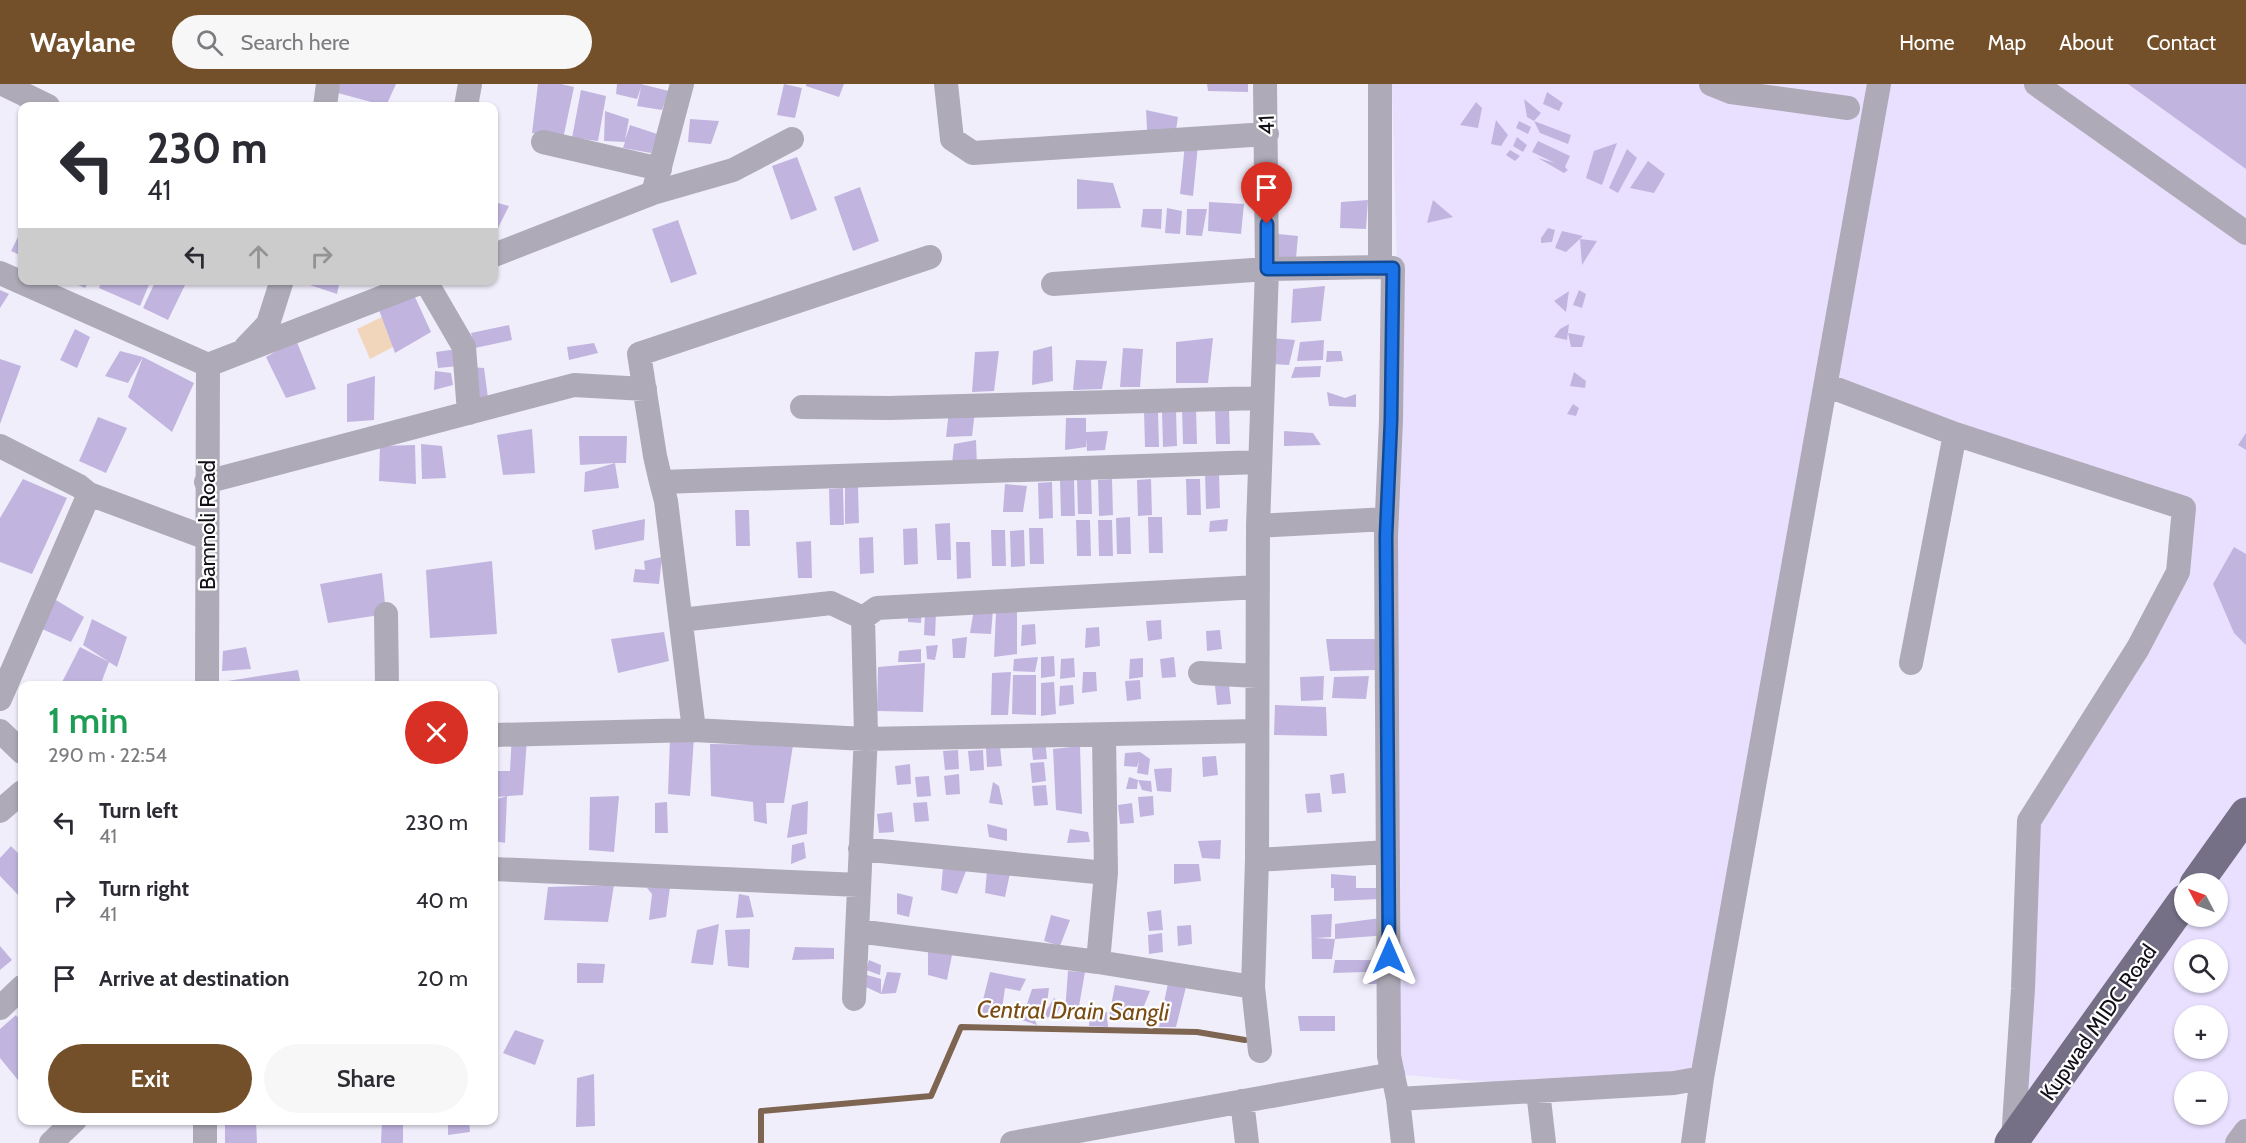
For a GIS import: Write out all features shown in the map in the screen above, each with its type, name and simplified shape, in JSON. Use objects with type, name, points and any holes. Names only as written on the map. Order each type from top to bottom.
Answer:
[{"type":"main road","points":[[2204,873],[2246,814]]},
{"type":"main road","name":"Kupwad MIDC Road","points":[[2014,1142],[2174,915]]},
{"type":"street","points":[[3,84],[40,102]]},
{"type":"street","points":[[326,102],[328,84]]},
{"type":"street","points":[[467,102],[470,84]]},
{"type":"street","points":[[653,193],[682,84]]},
{"type":"street","points":[[946,84],[952,139],[973,153],[1267,134]]},
{"type":"street","name":"41","points":[[1260,1051],[1253,987],[1257,860],[1258,526],[1267,269],[1265,84]]},
{"type":"street","points":[[1380,84],[1380,267]]},
{"type":"street","points":[[1711,84],[1731,92],[1848,108]]},
{"type":"street","points":[[1797,84],[1874,120]]},
{"type":"street","points":[[1693,1143],[1702,1078],[1879,84]]},
{"type":"street","points":[[2036,84],[2246,233]]},
{"type":"street","points":[[498,253],[653,193],[733,170],[792,139]]},
{"type":"street","points":[[543,142],[660,169]]},
{"type":"street","points":[[694,730],[666,501],[655,456],[639,354],[930,257]]},
{"type":"street","points":[[1053,284],[1267,269],[1393,268],[1387,519],[1389,1056],[1398,1099],[1403,1143]]},
{"type":"street","points":[[0,273],[18,281]]},
{"type":"street","points":[[27,285],[208,365],[416,285]]},
{"type":"street","points":[[243,351],[268,324],[280,285]]},
{"type":"street","points":[[428,285],[464,347],[469,413]]},
{"type":"street","name":"Bamnoli Road","points":[[207,681],[208,365]]},
{"type":"street","points":[[206,482],[574,385],[645,389]]},
{"type":"street","points":[[1826,385],[1955,434],[2184,508],[2178,572],[2138,648],[2029,821],[2023,990],[2014,1142]]},
{"type":"street","points":[[802,407],[890,408],[1262,398]]},
{"type":"street","points":[[1911,663],[1955,434]]},
{"type":"street","points":[[0,446],[79,486],[89,494],[207,538]]},
{"type":"street","points":[[661,482],[1260,462]]},
{"type":"street","points":[[0,699],[89,494]]},
{"type":"street","points":[[1258,526],[1387,519]]},
{"type":"street","points":[[863,618],[877,608],[1258,587]]},
{"type":"street","points":[[681,620],[831,603],[863,618]]},
{"type":"street","points":[[386,614],[387,681]]},
{"type":"street","points":[[854,999],[865,739],[863,618]]},
{"type":"street","points":[[1200,674],[1257,676]]},
{"type":"street","points":[[0,730],[18,748]]},
{"type":"street","points":[[498,735],[694,730],[865,739],[1257,731]]},
{"type":"street","points":[[1098,962],[1106,873],[1104,735]]},
{"type":"street","points":[[0,811],[18,795]]},
{"type":"street","points":[[860,849],[1106,873]]},
{"type":"street","points":[[1257,860],[1388,852]]},
{"type":"street","points":[[498,869],[859,885]]},
{"type":"street","points":[[857,932],[1098,962],[1253,987]]},
{"type":"street","points":[[0,1008],[18,991]]},
{"type":"street","points":[[1012,1143],[1104,1135],[1242,1101],[1393,1074]]},
{"type":"street","points":[[1398,1099],[1674,1083],[1702,1078]]},
{"type":"street","points":[[1538,1091],[1544,1143]]},
{"type":"street","points":[[1242,1101],[1247,1143]]},
{"type":"street","points":[[51,1143],[70,1125]]},
{"type":"street","points":[[205,1125],[205,1143]]},
{"type":"street","points":[[2237,1143],[2246,1131]]},
{"type":"shaded area","points":[[1392,84],[2246,84],[2246,1143],[2017,1143],[2029,821],[2138,648],[2181,543],[2184,508],[1833,399],[1702,1078],[1569,1089],[1393,1074],[1397,270]]},
{"type":"shaded area","points":[[382,317],[393,347],[370,359],[357,329]]},
{"type":"building","points":[[340,84],[396,84],[388,102],[371,102],[338,93]]},
{"type":"building","points":[[538,84],[561,84],[574,87],[563,139],[532,133]]},
{"type":"building","points":[[617,84],[641,84],[669,91],[662,110],[637,106],[641,87],[637,99],[616,94]]},
{"type":"building","points":[[784,84],[802,88],[795,118],[777,115]]},
{"type":"building","points":[[806,84],[844,84],[839,97],[806,86]]},
{"type":"building","points":[[1207,84],[1248,84],[1248,92],[1208,91]]},
{"type":"building","points":[[2128,84],[2246,84],[2246,169]]},
{"type":"building","points":[[581,90],[606,96],[598,141],[572,138]]},
{"type":"building","points":[[1547,92],[1563,103],[1559,111],[1543,104]]},
{"type":"building","points":[[1524,99],[1541,113],[1534,121],[1527,117]]},
{"type":"building","points":[[1476,102],[1482,108],[1478,128],[1460,125]]},
{"type":"building","points":[[1146,110],[1178,117],[1176,130],[1147,130]]},
{"type":"building","points":[[605,111],[629,119],[625,140],[630,125],[657,134],[651,153],[623,148],[625,142],[604,141]]},
{"type":"building","points":[[690,119],[719,121],[711,144],[688,142]]},
{"type":"building","points":[[1496,120],[1508,135],[1501,146],[1491,144]]},
{"type":"building","points":[[1519,121],[1531,127],[1528,134],[1516,128]]},
{"type":"building","points":[[1534,121],[1571,135],[1568,144],[1540,133]]},
{"type":"building","points":[[1517,137],[1527,145],[1523,152],[1513,146]]},
{"type":"building","points":[[1538,141],[1570,156],[1565,167],[1568,170],[1564,173],[1538,158],[1555,163],[1532,152]]},
{"type":"building","points":[[1617,143],[1602,185],[1586,178],[1594,151]]},
{"type":"building","points":[[1185,144],[1198,145],[1193,196],[1180,194]]},
{"type":"building","points":[[1627,149],[1637,158],[1618,193],[1609,188]]},
{"type":"building","points":[[1510,150],[1520,156],[1515,161],[1506,155]]},
{"type":"building","points":[[797,157],[817,210],[791,220],[772,166]]},
{"type":"building","points":[[1648,161],[1665,174],[1654,193],[1630,188]]},
{"type":"building","points":[[1077,179],[1113,183],[1121,208],[1077,209]]},
{"type":"building","points":[[860,187],[879,241],[853,251],[834,197]]},
{"type":"building","points":[[1368,200],[1366,229],[1340,228],[1341,202]]},
{"type":"building","points":[[1433,200],[1453,217],[1427,223]]},
{"type":"building","points":[[1209,202],[1244,204],[1241,234],[1208,231]]},
{"type":"building","points":[[498,203],[509,206],[498,228]]},
{"type":"building","points":[[1167,208],[1182,211],[1180,234],[1165,233]]},
{"type":"building","points":[[1143,209],[1162,209],[1161,229],[1141,227]]},
{"type":"building","points":[[1187,209],[1207,209],[1202,236],[1186,235]]},
{"type":"building","points":[[678,220],[697,274],[671,283],[652,229]]},
{"type":"building","points":[[1548,228],[1555,230],[1552,242],[1541,243],[1541,238]]},
{"type":"building","points":[[1562,231],[1583,236],[1566,252],[1555,248]]},
{"type":"building","points":[[1278,234],[1298,236],[1296,258],[1278,259]]},
{"type":"building","points":[[18,237],[18,254],[11,251]]},
{"type":"building","points":[[1580,239],[1597,241],[1582,265]]},
{"type":"building","points":[[100,285],[149,285],[140,306],[99,288]]},
{"type":"building","points":[[154,285],[185,285],[168,320],[143,308]]},
{"type":"building","points":[[310,285],[339,285],[337,294]]},
{"type":"building","points":[[1325,286],[1321,321],[1291,323],[1293,289]]},
{"type":"building","points":[[0,290],[9,294],[0,308]]},
{"type":"building","points":[[1579,290],[1586,294],[1582,308],[1573,305]]},
{"type":"building","points":[[1569,291],[1566,312],[1554,301]]},
{"type":"building","points":[[414,295],[431,332],[395,353],[379,310]]},
{"type":"building","points":[[1569,324],[1567,340],[1554,337],[1560,329]]},
{"type":"building","points":[[509,325],[512,340],[475,348],[471,333]]},
{"type":"building","points":[[75,329],[90,337],[77,368],[60,360]]},
{"type":"building","points":[[1568,333],[1585,336],[1582,347],[1571,347]]},
{"type":"building","points":[[1213,338],[1208,383],[1176,383],[1176,342]]},
{"type":"building","points":[[1271,338],[1295,340],[1289,365],[1271,364]]},
{"type":"building","points":[[296,340],[316,389],[286,398],[266,357]]},
{"type":"building","points":[[1324,340],[1323,360],[1297,361],[1300,342]]},
{"type":"building","points":[[594,343],[598,353],[569,360],[567,347]]},
{"type":"building","points":[[1052,346],[1053,381],[1032,385],[1033,351]]},
{"type":"building","points":[[1123,348],[1143,349],[1140,387],[1120,387]]},
{"type":"building","points":[[457,349],[459,366],[438,368],[436,352]]},
{"type":"building","points":[[120,351],[143,357],[128,383],[105,376]]},
{"type":"building","points":[[999,351],[994,391],[972,392],[975,352]]},
{"type":"building","points":[[1327,351],[1341,351],[1343,361],[1326,362]]},
{"type":"building","points":[[143,357],[194,383],[172,432],[128,397]]},
{"type":"building","points":[[0,359],[21,366],[0,424]]},
{"type":"building","points":[[1076,360],[1107,361],[1102,389],[1073,390]]},
{"type":"building","points":[[1321,366],[1320,377],[1291,378],[1295,367]]},
{"type":"building","points":[[470,367],[484,368],[488,398],[475,399]]},
{"type":"building","points":[[435,371],[451,373],[453,385],[434,390]]},
{"type":"building","points":[[1574,372],[1586,381],[1585,388],[1570,386]]},
{"type":"building","points":[[375,376],[374,420],[347,422],[347,384]]},
{"type":"building","points":[[1327,392],[1345,398],[1356,394],[1356,407],[1329,406]]},
{"type":"building","points":[[1573,404],[1579,408],[1576,416],[1567,414]]},
{"type":"building","points":[[1182,408],[1196,408],[1197,444],[1183,444]]},
{"type":"building","points":[[1215,408],[1229,408],[1230,444],[1216,444]]},
{"type":"building","points":[[1176,410],[1177,446],[1163,447],[1162,411]]},
{"type":"building","points":[[949,411],[975,411],[972,436],[946,437]]},
{"type":"building","points":[[1144,411],[1158,411],[1159,447],[1145,447]]},
{"type":"building","points":[[98,417],[127,428],[106,473],[79,461]]},
{"type":"building","points":[[1066,418],[1086,418],[1086,432],[1108,431],[1105,450],[1087,451],[1086,438],[1086,447],[1065,450]]},
{"type":"building","points":[[532,429],[535,473],[503,475],[497,435]]},
{"type":"building","points":[[1284,431],[1313,433],[1321,445],[1284,446]]},
{"type":"building","points":[[2246,433],[2246,450],[2238,445]]},
{"type":"building","points":[[579,436],[627,436],[626,463],[580,465]]},
{"type":"building","points":[[976,440],[977,466],[952,464],[954,444]]},
{"type":"building","points":[[421,444],[442,446],[446,478],[422,479]]},
{"type":"building","points":[[415,445],[416,484],[379,481],[380,446]]},
{"type":"building","points":[[615,463],[619,488],[584,492],[585,472]]},
{"type":"building","points":[[1205,472],[1219,472],[1220,508],[1206,509]]},
{"type":"building","points":[[1077,478],[1091,478],[1092,514],[1078,514]]},
{"type":"building","points":[[23,479],[67,498],[32,574],[0,562],[0,518]]},
{"type":"building","points":[[1074,479],[1075,516],[1061,516],[1060,480]]},
{"type":"building","points":[[1112,479],[1113,515],[1099,516],[1098,480]]},
{"type":"building","points":[[1151,479],[1152,515],[1138,516],[1137,480]]},
{"type":"building","points":[[1186,479],[1200,479],[1201,515],[1187,515]]},
{"type":"building","points":[[1052,482],[1053,518],[1039,519],[1038,483]]},
{"type":"building","points":[[1005,484],[1027,486],[1023,512],[1003,512]]},
{"type":"building","points":[[845,487],[858,487],[859,523],[845,524]]},
{"type":"building","points":[[843,488],[844,525],[830,525],[829,489]]},
{"type":"building","points":[[735,510],[749,510],[750,546],[736,546]]},
{"type":"building","points":[[1130,517],[1131,554],[1117,554],[1116,518]]},
{"type":"building","points":[[1148,517],[1162,517],[1163,553],[1149,553]]},
{"type":"building","points":[[645,519],[644,540],[595,550],[592,530]]},
{"type":"building","points":[[1228,519],[1227,531],[1209,532],[1210,521]]},
{"type":"building","points":[[1076,520],[1090,520],[1091,556],[1077,556]]},
{"type":"building","points":[[1098,520],[1112,520],[1113,556],[1099,556]]},
{"type":"building","points":[[950,523],[951,560],[937,560],[935,524]]},
{"type":"building","points":[[917,528],[918,564],[904,565],[903,529]]},
{"type":"building","points":[[1029,528],[1043,528],[1044,564],[1030,564]]},
{"type":"building","points":[[991,530],[1005,530],[1006,566],[992,566]]},
{"type":"building","points":[[1024,530],[1025,566],[1011,567],[1010,531]]},
{"type":"building","points":[[873,537],[874,573],[860,574],[859,538]]},
{"type":"building","points":[[811,541],[812,578],[798,578],[796,542]]},
{"type":"building","points":[[956,542],[970,542],[971,578],[957,579]]},
{"type":"building","points":[[2234,547],[2246,554],[2246,645],[2234,633],[2213,584]]},
{"type":"building","points":[[662,557],[659,584],[633,582],[635,569],[645,570],[644,561]]},
{"type":"building","points":[[492,561],[497,634],[430,638],[426,570]]},
{"type":"building","points":[[382,573],[386,614],[328,623],[320,584]]},
{"type":"building","points":[[46,594],[84,617],[71,642],[40,628]]},
{"type":"building","points":[[922,605],[921,623],[908,622],[908,606]]},
{"type":"building","points":[[974,609],[993,609],[991,634],[970,633]]},
{"type":"building","points":[[925,612],[936,613],[935,636],[924,635]]},
{"type":"building","points":[[996,612],[1017,612],[1017,654],[994,657]]},
{"type":"building","points":[[92,619],[127,637],[117,667],[83,645]]},
{"type":"building","points":[[1161,620],[1162,639],[1148,641],[1146,621]]},
{"type":"building","points":[[1035,624],[1036,644],[1021,646],[1022,625]]},
{"type":"building","points":[[1099,627],[1100,646],[1085,648],[1086,628]]},
{"type":"building","points":[[1220,630],[1222,649],[1207,651],[1206,631]]},
{"type":"building","points":[[664,632],[669,661],[618,673],[611,639]]},
{"type":"building","points":[[967,637],[965,658],[953,658],[952,639]]},
{"type":"building","points":[[1326,639],[1378,639],[1375,670],[1330,671]]},
{"type":"building","points":[[938,645],[935,660],[927,659],[926,646]]},
{"type":"building","points":[[80,647],[109,662],[102,681],[63,681]]},
{"type":"building","points":[[246,647],[251,669],[222,671],[223,651]]},
{"type":"building","points":[[921,649],[921,662],[898,662],[899,651]]},
{"type":"building","points":[[1054,656],[1055,676],[1041,678],[1041,657]]},
{"type":"building","points":[[1038,657],[1035,672],[1013,671],[1014,659]]},
{"type":"building","points":[[1174,657],[1176,677],[1162,678],[1160,659]]},
{"type":"building","points":[[1074,658],[1075,677],[1060,679],[1061,659]]},
{"type":"building","points":[[1143,658],[1143,677],[1129,679],[1130,659]]},
{"type":"building","points":[[925,663],[923,712],[877,711],[878,667]]},
{"type":"building","points":[[298,670],[300,681],[227,681]]},
{"type":"building","points":[[1011,672],[1008,715],[991,715],[992,673]]},
{"type":"building","points":[[1083,672],[1096,672],[1097,691],[1082,693]]},
{"type":"building","points":[[1013,675],[1036,675],[1036,715],[1012,714]]},
{"type":"building","points":[[1324,676],[1323,700],[1301,701],[1300,677]]},
{"type":"building","points":[[1369,676],[1366,699],[1332,698],[1334,677]]},
{"type":"building","points":[[1140,680],[1141,699],[1127,701],[1125,681]]},
{"type":"building","points":[[1054,682],[1056,714],[1041,716],[1041,683]]},
{"type":"building","points":[[1073,685],[1074,704],[1059,706],[1060,686]]},
{"type":"building","points":[[1229,685],[1231,704],[1217,705],[1215,686]]},
{"type":"building","points":[[1275,705],[1326,707],[1327,736],[1274,735]]},
{"type":"building","points":[[512,734],[527,739],[523,795],[498,797],[498,771],[510,771]]},
{"type":"building","points":[[694,737],[690,796],[668,794],[670,738]]},
{"type":"building","points":[[1045,739],[1047,759],[1033,760],[1031,740]]},
{"type":"building","points":[[710,744],[793,745],[784,803],[766,803],[767,824],[754,821],[753,802],[711,796]]},
{"type":"building","points":[[1000,746],[1002,766],[987,767],[986,748]]},
{"type":"building","points":[[1080,746],[1082,814],[1056,810],[1053,749]]},
{"type":"building","points":[[958,750],[959,769],[945,770],[943,751]]},
{"type":"building","points":[[983,750],[984,770],[970,771],[968,751]]},
{"type":"building","points":[[1140,752],[1150,759],[1148,775],[1137,773],[1139,760],[1137,767],[1124,766],[1125,753]]},
{"type":"building","points":[[1216,756],[1218,775],[1203,777],[1202,757]]},
{"type":"building","points":[[1044,762],[1046,781],[1032,783],[1030,763]]},
{"type":"building","points":[[910,764],[911,784],[897,785],[895,766]]},
{"type":"building","points":[[1172,768],[1171,792],[1157,791],[1154,769]]},
{"type":"building","points":[[1344,773],[1346,793],[1332,794],[1330,775]]},
{"type":"building","points":[[959,774],[960,794],[946,795],[944,776]]},
{"type":"building","points":[[929,776],[931,796],[917,797],[915,777]]},
{"type":"building","points":[[1129,777],[1138,780],[1137,789],[1126,789]]},
{"type":"building","points":[[1138,780],[1151,781],[1152,792],[1142,790]]},
{"type":"building","points":[[993,782],[999,786],[1003,805],[989,803]]},
{"type":"building","points":[[1046,785],[1048,805],[1034,806],[1032,786]]},
{"type":"building","points":[[1320,793],[1322,812],[1307,813],[1305,794]]},
{"type":"building","points":[[507,796],[505,843],[498,842],[498,799]]},
{"type":"building","points":[[619,796],[614,852],[589,850],[590,797]]},
{"type":"building","points":[[1153,796],[1154,815],[1140,817],[1138,797]]},
{"type":"building","points":[[808,801],[807,834],[787,838],[792,805]]},
{"type":"building","points":[[667,802],[668,833],[655,833],[655,803]]},
{"type":"building","points":[[927,802],[929,821],[915,822],[913,803]]},
{"type":"building","points":[[1132,803],[1134,823],[1120,824],[1118,805]]},
{"type":"building","points":[[892,812],[894,832],[879,833],[877,814]]},
{"type":"building","points":[[987,824],[1007,829],[1007,841],[989,837]]},
{"type":"building","points":[[1070,829],[1088,832],[1090,842],[1067,843]]},
{"type":"building","points":[[1221,840],[1220,859],[1202,858],[1198,841]]},
{"type":"building","points":[[804,842],[806,858],[791,864],[792,845]]},
{"type":"building","points":[[11,846],[18,853],[18,895],[0,876],[0,858]]},
{"type":"building","points":[[1174,864],[1199,864],[1201,881],[1174,884]]},
{"type":"building","points":[[943,867],[966,871],[957,894],[941,890]]},
{"type":"building","points":[[987,870],[1010,873],[1005,897],[985,893]]},
{"type":"building","points":[[1331,874],[1356,876],[1356,888],[1381,888],[1380,899],[1334,901]]},
{"type":"building","points":[[614,885],[608,922],[544,920],[548,887]]},
{"type":"building","points":[[670,887],[666,917],[649,920],[652,894],[647,888]]},
{"type":"building","points":[[897,893],[913,897],[909,917],[897,914]]},
{"type":"building","points":[[739,894],[749,896],[754,917],[736,918]]},
{"type":"building","points":[[1161,910],[1163,930],[1149,931],[1147,912]]},
{"type":"building","points":[[1332,914],[1331,937],[1315,938],[1335,939],[1332,959],[1312,959],[1311,915]]},
{"type":"building","points":[[1051,915],[1070,920],[1060,946],[1044,941]]},
{"type":"building","points":[[1388,917],[1389,935],[1335,939],[1335,924]]},
{"type":"building","points":[[719,924],[713,965],[691,963],[697,930]]},
{"type":"building","points":[[1191,925],[1192,944],[1178,946],[1177,926]]},
{"type":"building","points":[[750,929],[749,968],[728,966],[725,930]]},
{"type":"building","points":[[1162,933],[1163,952],[1149,954],[1148,935]]},
{"type":"building","points":[[0,946],[12,960],[0,970]]},
{"type":"building","points":[[795,947],[834,948],[834,959],[792,960]]},
{"type":"building","points":[[928,951],[952,955],[947,980],[928,975]]},
{"type":"building","points":[[869,960],[881,965],[880,975],[866,970]]},
{"type":"building","points":[[1335,960],[1381,960],[1382,971],[1372,972],[1385,972],[1384,984],[1364,984],[1366,972],[1333,973]]},
{"type":"building","points":[[577,963],[605,964],[603,983],[577,983]]},
{"type":"building","points":[[1068,971],[1085,972],[1078,1012],[1065,1012]]},
{"type":"building","points":[[887,972],[901,973],[896,993],[881,994]]},
{"type":"building","points":[[990,972],[1026,979],[1020,991],[1005,988],[1001,1016],[980,1012]]},
{"type":"building","points":[[867,975],[881,979],[881,994],[866,987]]},
{"type":"building","points":[[1168,983],[1187,983],[1176,1027],[1159,1027]]},
{"type":"building","points":[[1115,985],[1150,991],[1138,1021],[1109,1016]]},
{"type":"building","points":[[1049,988],[1046,1011],[1026,1007],[1032,989]]},
{"type":"building","points":[[1054,998],[1062,1003],[1056,1016],[1044,1018]]},
{"type":"building","points":[[1022,1011],[1032,1013],[1037,1025],[1022,1020]]},
{"type":"building","points":[[1107,1012],[1108,1027],[1089,1026],[1090,1013]]},
{"type":"building","points":[[16,1015],[18,1018],[18,1080],[0,1058],[0,1029]]},
{"type":"building","points":[[1298,1016],[1335,1016],[1335,1031],[1300,1031]]},
{"type":"building","points":[[515,1030],[544,1040],[535,1065],[503,1053]]},
{"type":"building","points":[[594,1074],[595,1126],[576,1127],[577,1078]]},
{"type":"building","points":[[225,1125],[256,1125],[257,1143],[225,1143]]},
{"type":"building","points":[[382,1125],[403,1125],[403,1143],[381,1143]]},
{"type":"building","points":[[448,1125],[469,1125],[470,1132],[448,1135]]},
{"type":"waterway","name":"Central Drain Sangli","points":[[761,1143],[761,1111],[931,1096],[961,1027],[1197,1032],[1245,1040]]},
{"type":"route","points":[[1267,224],[1267,269],[1393,268],[1391,420],[1386,536],[1389,956]]}]
